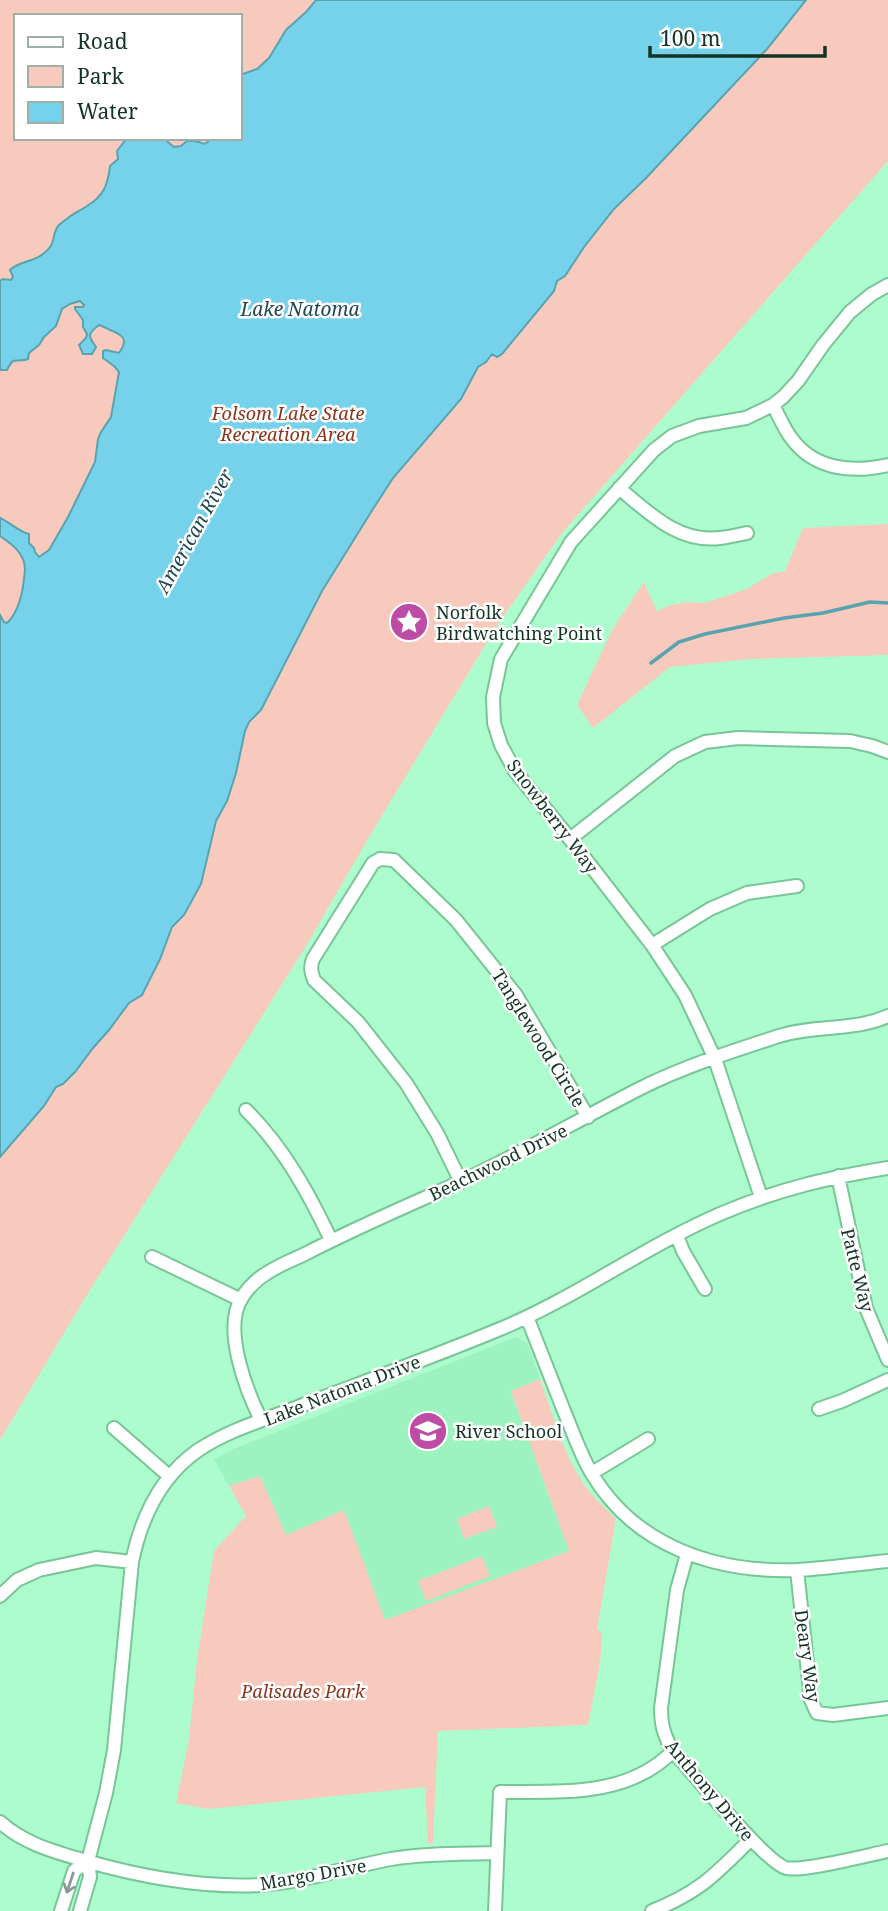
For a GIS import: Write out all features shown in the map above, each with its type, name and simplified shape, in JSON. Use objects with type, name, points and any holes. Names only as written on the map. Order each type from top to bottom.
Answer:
[{"type":"street","name":"Snowberry Way","points":[[761,1197],[715,1059],[685,995],[652,945],[515,771],[501,745],[494,723],[493,697],[501,659],[564,554],[654,450],[672,436],[699,426],[746,418],[773,405],[798,381],[850,312],[888,285]]},
{"type":"street","points":[[773,405],[790,436],[808,455],[832,466],[849,469],[888,465]]},
{"type":"street","points":[[620,488],[675,531],[696,537],[718,538],[747,533]]},
{"type":"street","points":[[570,838],[676,756],[705,742],[738,738],[850,741],[888,752]]},
{"type":"street","name":"Tanglewood Circle","points":[[461,1182],[437,1133],[406,1083],[358,1022],[314,980],[312,973],[313,959],[373,863],[380,859],[394,860],[456,920],[492,963],[516,995],[588,1117]]},
{"type":"street","points":[[652,945],[710,909],[747,893],[797,886]]},
{"type":"street","name":"Beachwood Drive","points":[[241,1300],[252,1285],[267,1273],[331,1240],[461,1182],[658,1081],[783,1035],[859,1026],[888,1016]]},
{"type":"street","points":[[246,1110],[280,1148],[307,1190],[331,1240]]},
{"type":"street","name":"Lake Natoma Drive","points":[[80,1911],[90,1877],[88,1861],[114,1750],[132,1562],[139,1530],[149,1505],[169,1476],[183,1462],[198,1450],[261,1420],[462,1345],[527,1317],[677,1236],[761,1197],[801,1184],[888,1168]]},
{"type":"street","name":"Patte Way","points":[[838,1176],[866,1308],[888,1360]]},
{"type":"street","points":[[677,1236],[705,1289]]},
{"type":"street","points":[[152,1257],[241,1300],[233,1335],[237,1355],[261,1420]]},
{"type":"street","points":[[527,1317],[579,1449],[592,1473],[606,1495],[632,1522],[658,1540],[687,1554],[730,1566],[797,1570],[888,1562]]},
{"type":"street","points":[[819,1409],[888,1380]]},
{"type":"street","points":[[114,1429],[169,1476]]},
{"type":"street","points":[[592,1473],[648,1439]]},
{"type":"street","name":"Anthony Drive","points":[[687,1554],[677,1590],[661,1708],[664,1736],[673,1751],[751,1839],[769,1857],[789,1869],[888,1851]]},
{"type":"street","points":[[0,1596],[17,1580],[38,1570],[96,1558],[132,1562]]},
{"type":"street","name":"Deary Way","points":[[797,1570],[811,1700],[817,1713],[833,1715],[888,1708]]},
{"type":"street","points":[[495,1911],[500,1792],[591,1790],[610,1787],[644,1773],[673,1751]]},
{"type":"street","name":"Margo Drive","points":[[0,1822],[28,1842],[88,1861],[192,1883],[262,1885],[391,1859],[498,1853]]},
{"type":"street","points":[[652,1911],[677,1901],[707,1882],[751,1839]]},
{"type":"street","name":"Lake Natoma Drive","points":[[61,1911],[74,1871],[88,1861]]},
{"type":"shaded area","points":[[516,1337],[527,1343],[540,1379],[511,1392],[569,1551],[384,1621],[344,1511],[286,1535],[260,1476],[229,1486],[214,1459],[233,1449]]},
{"type":"green space","name":"Folsom Lake State Recreation Area","points":[[0,0],[888,0],[888,161],[562,533],[500,621],[306,946],[85,1298],[0,1440]]},
{"type":"green space","points":[[888,524],[888,655],[752,659],[670,667],[593,728],[577,705],[613,628],[644,582],[657,612],[675,604],[705,603],[747,589],[771,574],[785,571],[803,528]]},
{"type":"green space","name":"Palisades Park","points":[[540,1379],[560,1437],[580,1479],[616,1519],[597,1629],[602,1633],[600,1664],[588,1725],[438,1731],[433,1843],[428,1845],[425,1787],[208,1809],[176,1803],[189,1739],[197,1660],[214,1551],[246,1516],[229,1486],[260,1476],[286,1535],[344,1510],[385,1620],[569,1551],[511,1391]]},
{"type":"green space","points":[[489,1506],[497,1527],[464,1539],[457,1519]]},
{"type":"green space","points":[[482,1556],[490,1576],[426,1601],[418,1581]]},
{"type":"water","name":"Lake Natoma","points":[[316,0],[806,0],[767,49],[614,209],[565,276],[557,281],[554,291],[502,354],[497,357],[492,354],[478,367],[461,399],[393,478],[322,591],[261,710],[249,722],[227,801],[216,821],[201,884],[184,915],[172,927],[142,995],[129,1003],[75,1072],[56,1087],[44,1106],[0,1157],[0,615],[7,623],[15,612],[25,568],[20,553],[0,536],[0,518],[29,534],[29,543],[39,557],[49,550],[95,462],[98,439],[111,417],[119,372],[103,358],[103,351],[119,353],[124,341],[118,334],[99,325],[90,335],[96,347],[92,354],[83,354],[79,345],[87,334],[83,320],[75,309],[83,307],[80,301],[62,309],[56,326],[29,353],[28,359],[14,361],[7,370],[0,370],[0,281],[11,280],[13,277],[10,270],[13,267],[46,252],[59,225],[101,194],[110,166],[118,159],[117,151],[125,140],[165,140],[174,147],[187,141],[205,144],[210,140],[242,140],[242,74],[257,69],[269,58],[286,30]]},
{"type":"waterway","points":[[651,663],[679,642],[705,634],[870,602],[888,603]]},
{"type":"place","name":"Norfolk Birdwatching Point","points":[[409,622]]},
{"type":"place","name":"River School","points":[[428,1431]]},
{"type":"water label","name":"American River","points":[[194,531]]}]
